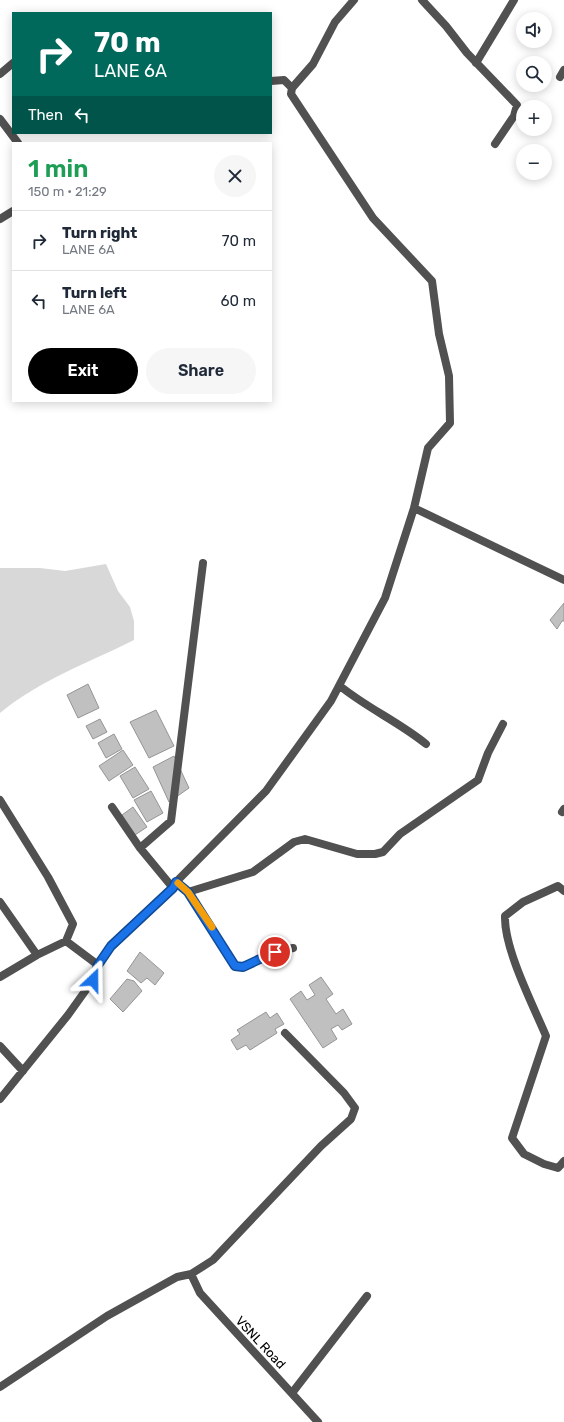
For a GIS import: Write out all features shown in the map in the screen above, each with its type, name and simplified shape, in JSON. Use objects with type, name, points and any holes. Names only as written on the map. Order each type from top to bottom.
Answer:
[{"type":"street","points":[[0,1099],[72,1009],[93,980],[98,965],[111,946],[175,885],[266,791],[331,701],[385,598],[414,508],[428,448],[450,423],[449,376],[439,334],[432,281],[373,218],[291,94],[292,88],[307,73],[335,22],[354,0]]},
{"type":"street","points":[[422,0],[476,63],[517,104],[514,116],[495,144]]},
{"type":"street","points":[[476,63],[514,0]]},
{"type":"street","points":[[0,74],[12,64]]},
{"type":"street","points":[[272,81],[284,80],[292,88]]},
{"type":"street","points":[[0,119],[17,142]]},
{"type":"street","points":[[0,219],[12,212]]},
{"type":"street","points":[[414,508],[564,580]]},
{"type":"street","points":[[140,848],[171,821],[203,563]]},
{"type":"street","points":[[340,686],[357,700],[415,735],[426,744]]},
{"type":"street","points":[[188,892],[252,872],[294,842],[305,839],[357,854],[375,854],[383,852],[400,834],[478,780],[488,753],[503,724]]},
{"type":"street","points":[[0,800],[44,871],[73,924],[66,941],[37,955],[0,977]]},
{"type":"street","points":[[112,807],[140,848],[175,885],[188,892],[235,966],[243,967],[275,952],[293,948]]},
{"type":"street","points":[[564,891],[558,886],[523,902],[505,916],[505,929],[512,952],[546,1036],[512,1138],[524,1154],[544,1164],[558,1168],[564,1161]]},
{"type":"street","points":[[0,902],[37,955]]},
{"type":"street","points":[[66,941],[98,965]]},
{"type":"street","points":[[0,1387],[107,1316],[176,1277],[191,1274],[213,1260],[321,1146],[352,1120],[355,1108],[344,1093],[286,1033]]},
{"type":"street","points":[[0,1046],[23,1071]]},
{"type":"street","name":"VSNL Road","points":[[191,1274],[200,1292],[318,1422]]},
{"type":"street","points":[[292,1393],[367,1296]]},
{"type":"shaded area","points":[[106,564],[118,591],[130,607],[134,621],[134,640],[48,681],[15,701],[0,713],[0,568],[40,568],[65,571]]},
{"type":"building","points":[[564,603],[564,621],[562,621],[557,629],[550,620]]},
{"type":"building","points":[[88,684],[99,708],[78,718],[67,695]]},
{"type":"building","points":[[156,710],[174,746],[149,758],[130,722]]},
{"type":"building","points":[[100,719],[107,732],[93,739],[86,726]]},
{"type":"building","points":[[114,734],[122,749],[106,758],[98,743]]},
{"type":"building","points":[[123,750],[133,765],[109,781],[99,766]]},
{"type":"building","points":[[174,756],[189,788],[169,802],[153,767]]},
{"type":"building","points":[[135,767],[149,789],[133,798],[120,776]]},
{"type":"building","points":[[151,791],[163,813],[147,822],[134,800]]},
{"type":"building","points":[[133,807],[147,827],[135,835],[122,815]]},
{"type":"building","points":[[140,952],[164,973],[155,985],[147,978],[141,983],[127,971]]},
{"type":"building","points":[[321,977],[333,994],[326,999],[336,1014],[343,1009],[352,1024],[342,1030],[338,1025],[331,1029],[337,1039],[323,1048],[290,999],[301,991],[307,1000],[315,995],[309,985]]},
{"type":"building","points":[[127,979],[134,981],[142,991],[123,1012],[110,999]]},
{"type":"building","points":[[266,1012],[270,1018],[277,1013],[284,1024],[275,1029],[277,1033],[250,1050],[246,1045],[237,1050],[231,1040],[240,1034],[237,1030]]},
{"type":"slow traffic","points":[[178,883],[188,892],[192,900],[212,927]]},
{"type":"route","points":[[93,980],[98,965],[111,946],[173,888],[176,882],[188,892],[235,966],[243,967],[275,952]]}]
